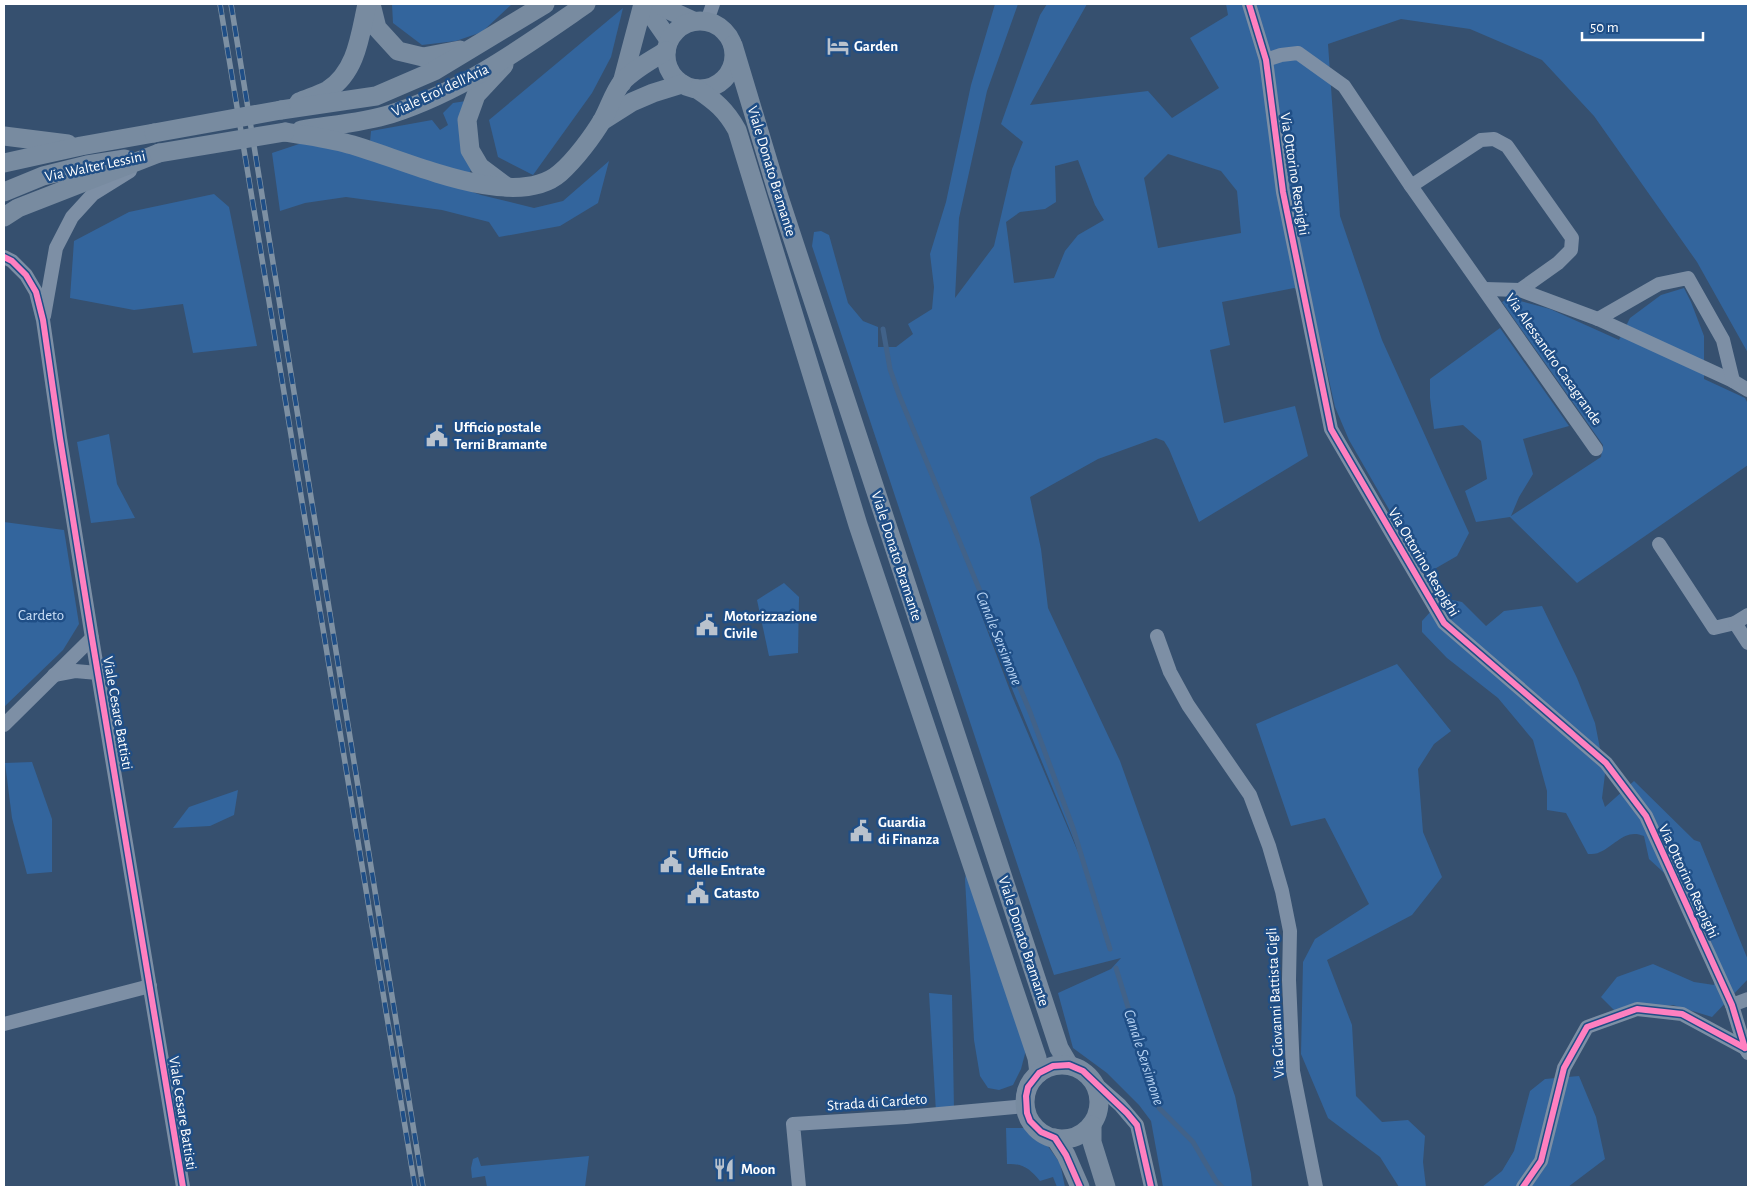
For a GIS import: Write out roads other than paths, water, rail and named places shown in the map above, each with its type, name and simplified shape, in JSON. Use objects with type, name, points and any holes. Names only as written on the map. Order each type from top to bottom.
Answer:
[{"type":"main road","points":[[281,110],[328,89],[342,77],[353,62],[367,4]]},
{"type":"main road","points":[[371,4],[377,28],[398,51],[423,57],[474,48]]},
{"type":"main road","name":"Viale Eroi dell'Aria","points":[[4,163],[81,146],[281,110],[376,96],[434,71],[546,4]]},
{"type":"main road","name":"Viale Eroi dell'Aria","points":[[90,180],[159,153],[350,123],[391,114],[433,96],[514,54],[586,4]]},
{"type":"main road","name":"Viale Donato Bramante","points":[[644,4],[667,45],[666,61],[669,70],[675,78],[716,102],[729,116],[737,130],[858,525],[1037,1058],[1040,1072]]},
{"type":"main road","name":"Viale Donato Bramante","points":[[285,132],[346,143],[474,184],[521,188],[538,184],[559,174],[601,122],[622,83],[644,4]]},
{"type":"main road","name":"Viale Donato Bramante","points":[[660,4],[668,10],[704,15],[723,29],[733,45],[779,199],[1059,1048],[1068,1065]]},
{"type":"main road","name":"Viale Donato Bramante","points":[[622,83],[667,45],[675,31],[683,24],[704,15]]},
{"type":"main road","name":"Viale Donato Bramante","points":[[601,122],[632,102],[653,93],[689,87],[708,88],[718,84],[732,67],[733,45]]},
{"type":"main road","points":[[508,187],[480,166],[470,150],[467,120],[476,95],[514,54]]},
{"type":"main road","name":"Via Walter Lessini","points":[[4,136],[81,146]]},
{"type":"main road","name":"Via Walter Lessini","points":[[4,192],[43,176],[90,180]]},
{"type":"main road","points":[[4,217],[18,208],[90,180]]},
{"type":"main road","points":[[1068,1065],[1083,1071],[1094,1082],[1100,1104],[1092,1125],[1084,1132],[1076,1137],[1066,1139],[1055,1138],[1035,1127],[1027,1114],[1028,1087],[1040,1072],[1053,1066],[1068,1065]]},
{"type":"main road","points":[[1092,1125],[1092,1142],[1106,1187]]},
{"type":"main road","points":[[1055,1138],[1066,1155],[1080,1187]]},
{"type":"street","name":"Via Ottorino Respighi","points":[[1250,4],[1266,60],[1283,192],[1331,429],[1444,623],[1606,763],[1646,816],[1732,1005],[1747,1050]]},
{"type":"street","name":"Via Alessandro Casagrande","points":[[1266,60],[1281,55],[1298,53],[1344,86],[1411,186],[1485,288],[1596,448]]},
{"type":"street","name":"Via Alessandro Casagrande","points":[[1411,186],[1481,140],[1494,139],[1507,146],[1572,238],[1572,250],[1558,263],[1520,290]]},
{"type":"street","name":"Viale Cesare Battisti","points":[[43,320],[56,248],[90,180]]},
{"type":"street","name":"Viale Cesare Battisti","points":[[4,257],[12,261],[26,275],[36,292],[43,320],[92,638],[183,1187]]},
{"type":"street","points":[[1598,319],[1659,284],[1688,278],[1724,340],[1733,381]]},
{"type":"street","name":"Via Alessandro Casagrande","points":[[1485,288],[1520,290],[1598,319],[1733,381],[1748,390]]},
{"type":"street","points":[[1659,544],[1714,628],[1735,623],[1748,614]]},
{"type":"street","points":[[1735,623],[1748,643]]},
{"type":"street","name":"Via Giovanni Battista Gigli","points":[[1157,636],[1170,672],[1188,705],[1250,795],[1282,891],[1290,931],[1289,980],[1294,1071],[1316,1187]]},
{"type":"street","points":[[4,725],[92,638]]},
{"type":"street","points":[[54,675],[75,671],[98,673]]},
{"type":"street","points":[[4,1024],[150,986]]},
{"type":"street","points":[[1732,1005],[1748,1000]]},
{"type":"street","points":[[1523,1187],[1541,1160],[1564,1068],[1587,1027],[1637,1009],[1682,1014],[1747,1050]]},
{"type":"street","points":[[1094,1082],[1120,1106],[1136,1125],[1151,1187]]},
{"type":"street","name":"Strada di Cardeto","points":[[799,1187],[793,1124],[906,1117],[1026,1106]]},
{"type":"waterway","name":"Canale Sersimone","points":[[883,329],[890,369],[899,395],[1030,712],[1072,825],[1110,949]]},
{"type":"waterway","name":"Canale Sersimone","points":[[1116,968],[1159,1108],[1193,1142],[1216,1181],[1222,1187]]},
{"type":"railway","points":[[220,4],[415,1187]]},
{"type":"railway","points":[[231,4],[423,1187]]},
{"type":"place","name":"Garden","points":[[838,46]]},
{"type":"place","name":"Ufficio postale Terni Bramante","points":[[437,436]]},
{"type":"place","name":"Motorizzazione Civile","points":[[707,625]]},
{"type":"place","name":"Guardia di Finanza","points":[[861,831]]},
{"type":"place","name":"Ufficio delle Entrate","points":[[671,862]]},
{"type":"place","name":"Catasto","points":[[698,893]]},
{"type":"place","name":"Moon","points":[[724,1169]]},
{"type":"park label","name":"Cardeto","points":[[41,615]]}]
